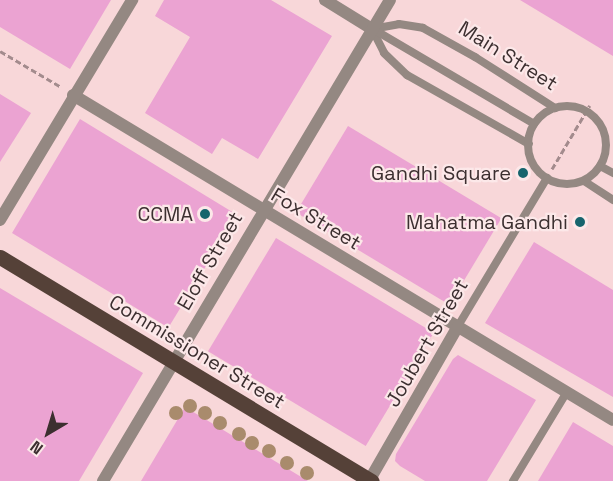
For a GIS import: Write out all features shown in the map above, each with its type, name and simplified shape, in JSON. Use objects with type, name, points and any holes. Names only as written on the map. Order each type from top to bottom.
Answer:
[{"type":"main road","name":"Commissioner Street","points":[[0,257],[370,481]]},
{"type":"street","points":[[0,220],[73,94],[132,0]]},
{"type":"street","points":[[325,0],[372,29]]},
{"type":"street","name":"Eloff Street","points":[[103,481],[262,211],[390,0]]},
{"type":"street","name":"Fox Street","points":[[73,94],[262,211],[613,420]]},
{"type":"street","name":"Joubert Street","points":[[370,481],[458,326]]},
{"type":"lane","name":"Main Street","points":[[372,29],[399,24],[423,28],[475,57],[555,108]]},
{"type":"lane","points":[[372,29],[534,124]]},
{"type":"lane","points":[[372,29],[384,53],[407,75],[528,144]]},
{"type":"lane","points":[[584,181],[600,166],[610,142],[588,108],[555,108],[534,124],[528,144],[530,158],[547,178],[559,183],[584,181],[613,200]]},
{"type":"lane","points":[[600,166],[613,173]]},
{"type":"lane","name":"Joubert Street","points":[[458,326],[547,178]]},
{"type":"lane","points":[[513,481],[567,392]]},
{"type":"path","points":[[0,51],[73,94]]},
{"type":"path","points":[[547,178],[588,108]]},
{"type":"building","points":[[0,0],[111,0],[70,69],[0,27]]},
{"type":"building","points":[[164,0],[271,0],[332,36],[258,159],[222,138],[212,154],[145,113],[190,37],[155,16]]},
{"type":"building","points":[[520,0],[613,0],[613,56]]},
{"type":"building","points":[[0,94],[31,113],[0,162]]},
{"type":"building","points":[[80,119],[234,213],[234,220],[170,325],[164,325],[12,233]]},
{"type":"building","points":[[348,126],[501,218],[449,305],[296,213]]},
{"type":"building","points":[[276,238],[434,333],[366,446],[208,351]]},
{"type":"building","points":[[534,242],[613,290],[613,397],[485,323]]},
{"type":"building","points":[[0,288],[143,373],[79,481],[0,481]]},
{"type":"building","points":[[458,355],[536,400],[487,481],[425,481],[400,466],[395,461],[396,454],[453,359]]},
{"type":"building","points":[[185,407],[308,481],[141,481]]},
{"type":"building","points":[[573,422],[613,446],[613,481],[538,481]]},
{"type":"place","name":"Gandhi Square","points":[[523,173]]},
{"type":"place","name":"CCMA","points":[[205,214]]},
{"type":"place","name":"Mahatma Gandhi","points":[[580,222]]}]
